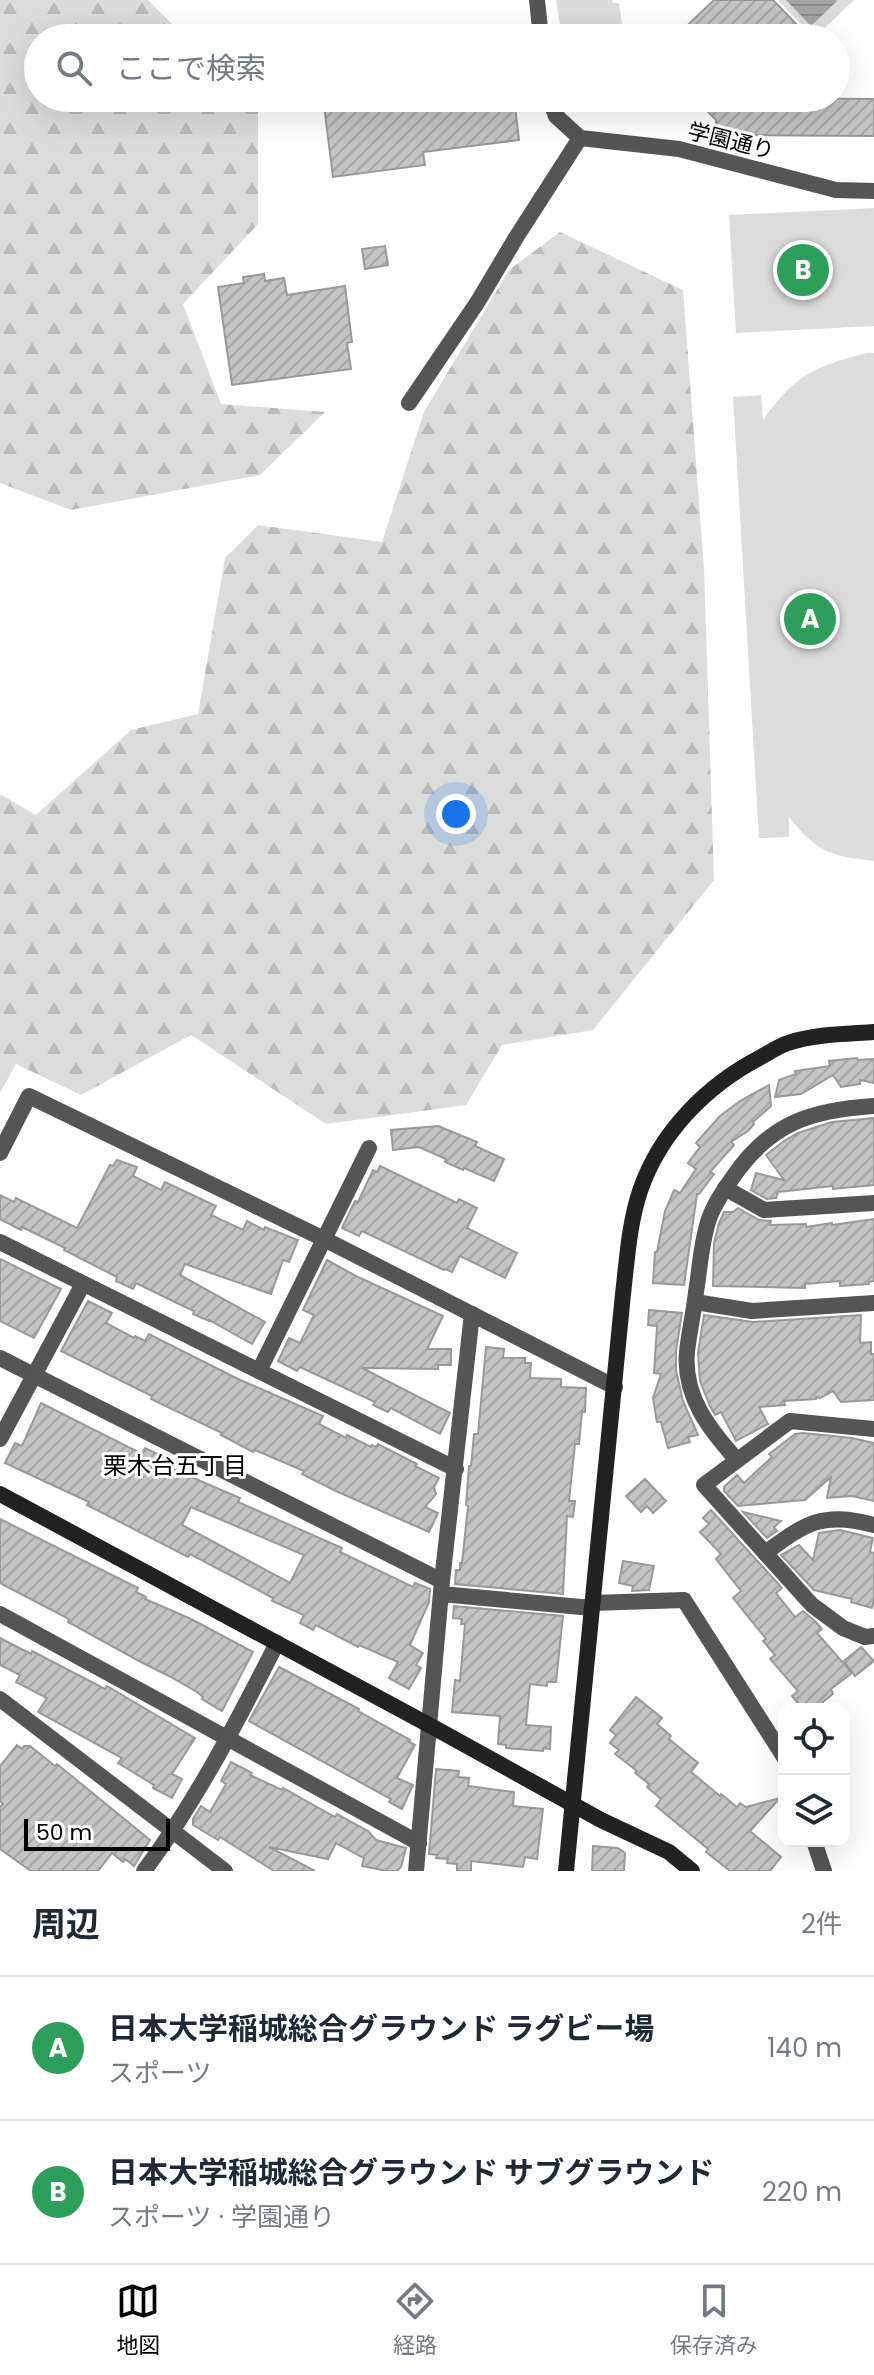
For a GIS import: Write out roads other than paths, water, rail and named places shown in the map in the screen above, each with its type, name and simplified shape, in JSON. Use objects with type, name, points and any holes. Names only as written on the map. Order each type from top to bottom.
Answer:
[{"type":"street","points":[[537,0],[540,24]]},
{"type":"street","points":[[409,403],[477,303],[580,138],[554,112]]},
{"type":"street","name":"学園通り","points":[[580,138],[679,149],[836,190],[874,191]]},
{"type":"street","points":[[566,1871],[631,1223],[640,1190],[656,1155],[677,1123],[735,1071],[787,1043],[874,1032]]},
{"type":"street","points":[[0,1153],[29,1096],[324,1239],[615,1387]]},
{"type":"street","points":[[737,1460],[699,1414],[688,1381],[687,1354],[709,1218],[747,1156],[769,1137],[817,1113],[874,1106]]},
{"type":"street","points":[[259,1371],[369,1148]]},
{"type":"street","points":[[725,1188],[764,1210],[874,1203]]},
{"type":"street","points":[[0,1242],[456,1469]]},
{"type":"street","points":[[0,1439],[83,1284]]},
{"type":"street","points":[[695,1302],[752,1311],[874,1303]]},
{"type":"street","points":[[416,1871],[442,1588],[472,1314]]},
{"type":"street","points":[[0,1358],[442,1588],[592,1606],[684,1600],[778,1748]]},
{"type":"street","points":[[874,1429],[790,1421],[704,1485],[812,1605],[843,1628],[865,1637],[874,1636]]},
{"type":"street","points":[[0,1494],[573,1805],[669,1852],[692,1871]]},
{"type":"street","points":[[765,1553],[798,1529],[816,1521],[840,1518],[874,1525]]},
{"type":"street","points":[[0,1614],[419,1843]]},
{"type":"street","points":[[144,1871],[173,1832],[229,1737],[277,1643]]},
{"type":"street","points":[[0,1699],[225,1871]]},
{"type":"street","points":[[816,1847],[824,1871]]},
{"type":"place","name":"日本大学稲城総合グラウンド サブグラウンド","points":[[803,270]]},
{"type":"place","name":"日本大学稲城総合グラウンド ラグビー場","points":[[810,619]]},
{"type":"district","name":"栗木台五丁目","points":[[175,1465]]}]
